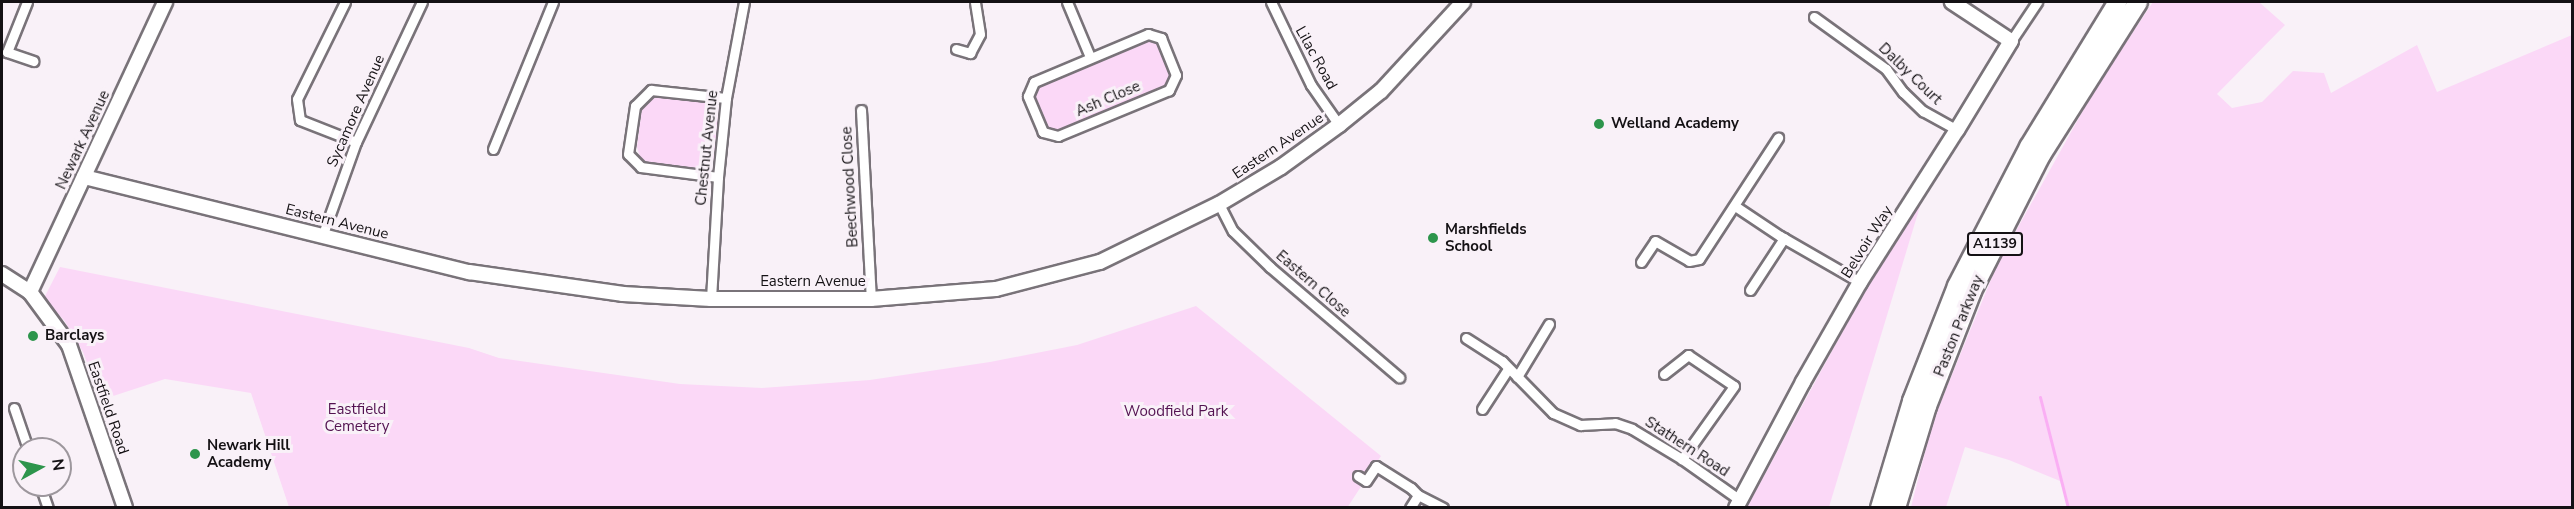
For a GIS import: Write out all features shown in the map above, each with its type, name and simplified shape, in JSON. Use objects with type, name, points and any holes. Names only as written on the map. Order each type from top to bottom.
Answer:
[{"type":"highway","name":"Paston Parkway","points":[[1880,507],[1912,401],[1957,286],[2064,85],[2118,2]]},
{"type":"highway","name":"Paston Parkway","points":[[1896,507],[1930,396],[1972,291],[2041,156],[2138,2]]},
{"type":"street","points":[[27,2],[7,52],[33,61]]},
{"type":"street","name":"Newark Avenue","points":[[30,292],[165,2]]},
{"type":"street","points":[[345,2],[297,99],[300,120],[356,142]]},
{"type":"street","name":"Sycamore Avenue","points":[[323,234],[356,142],[422,2]]},
{"type":"street","points":[[493,149],[553,2]]},
{"type":"street","name":"Chestnut Avenue","points":[[711,299],[718,177],[726,98],[744,2]]},
{"type":"street","points":[[956,49],[970,53],[980,34],[975,2]]},
{"type":"street","points":[[1067,2],[1090,57]]},
{"type":"street","name":"Lilac Road","points":[[1271,2],[1311,85],[1339,125]]},
{"type":"street","name":"Eastern Avenue","points":[[84,177],[323,234],[468,272],[623,294],[711,299],[871,299],[996,289],[1100,262],[1219,204],[1281,167],[1381,92],[1463,2]]},
{"type":"street","points":[[1952,2],[2010,41]]},
{"type":"street","name":"Belvoir Way","points":[[1738,504],[1860,282],[1958,130],[2010,41],[2037,2]]},
{"type":"street","name":"Dalby Court","points":[[1814,17],[1886,69],[1903,92],[1923,111],[1958,130]]},
{"type":"street","name":"Ash Close","points":[[1148,34],[1161,38],[1176,75],[1169,90],[1058,136],[1043,132],[1028,96],[1034,82],[1090,57],[1148,34]]},
{"type":"street","points":[[718,177],[641,167],[628,154],[635,106],[651,90],[726,98]]},
{"type":"street","name":"Beechwood Close","points":[[861,110],[871,299]]},
{"type":"street","points":[[1641,262],[1655,241],[1689,261],[1700,259],[1778,138]]},
{"type":"street","name":"Eastern Close","points":[[1219,204],[1233,231],[1270,267],[1399,377]]},
{"type":"street","points":[[1735,206],[1784,238],[1860,282]]},
{"type":"street","points":[[1750,290],[1784,238]]},
{"type":"street","name":"Eastfield Road","points":[[2,273],[30,292],[69,345],[125,507]]},
{"type":"street","points":[[1517,377],[1549,324]]},
{"type":"street","name":"Stathern Road","points":[[1467,338],[1502,361],[1553,413],[1580,425],[1620,424],[1682,459],[1738,504]]},
{"type":"street","points":[[1664,374],[1688,355],[1734,386],[1682,459]]},
{"type":"street","points":[[1482,409],[1508,369]]},
{"type":"street","points":[[14,408],[24,437]]},
{"type":"street","points":[[1358,476],[1366,482],[1376,466],[1418,495],[1443,507]]},
{"type":"street","points":[[1410,507],[1418,495]]},
{"type":"green space","points":[[2153,2],[2259,2],[2285,25],[2217,94],[2232,108],[2262,102],[2293,71],[2324,73],[2331,93],[2417,45],[2437,92],[2572,35],[2572,507],[2068,507],[2060,481],[2009,460],[1965,447],[1946,507],[1911,507],[1933,421],[1997,265],[2095,89]]},
{"type":"green space","points":[[1148,38],[1159,41],[1171,74],[1166,86],[1058,132],[1045,128],[1032,96],[1037,85]]},
{"type":"green space","points":[[658,95],[706,100],[718,106],[721,114],[715,158],[706,169],[647,162],[640,157],[637,147],[642,107],[648,99]]},
{"type":"green space","points":[[1921,203],[1829,507],[1747,507],[1868,285]]},
{"type":"green space","name":"Eastfield Cemetery","points":[[60,267],[469,348],[499,358],[680,384],[762,388],[870,380],[990,362],[1077,345],[1196,306],[1381,456],[1347,508],[289,507],[251,393],[165,379],[101,400],[83,352],[64,320],[43,300]]},
{"type":"waterway","points":[[2040,397],[2068,508]]},
{"type":"place","name":"Welland Academy","points":[[1599,124]]},
{"type":"place","name":"Marshfields School","points":[[1433,238]]},
{"type":"place","name":"Barclays","points":[[33,336]]},
{"type":"place","name":"Newark Hill Academy","points":[[195,454]]},
{"type":"park label","name":"Woodfield Park","points":[[1176,412]]}]
